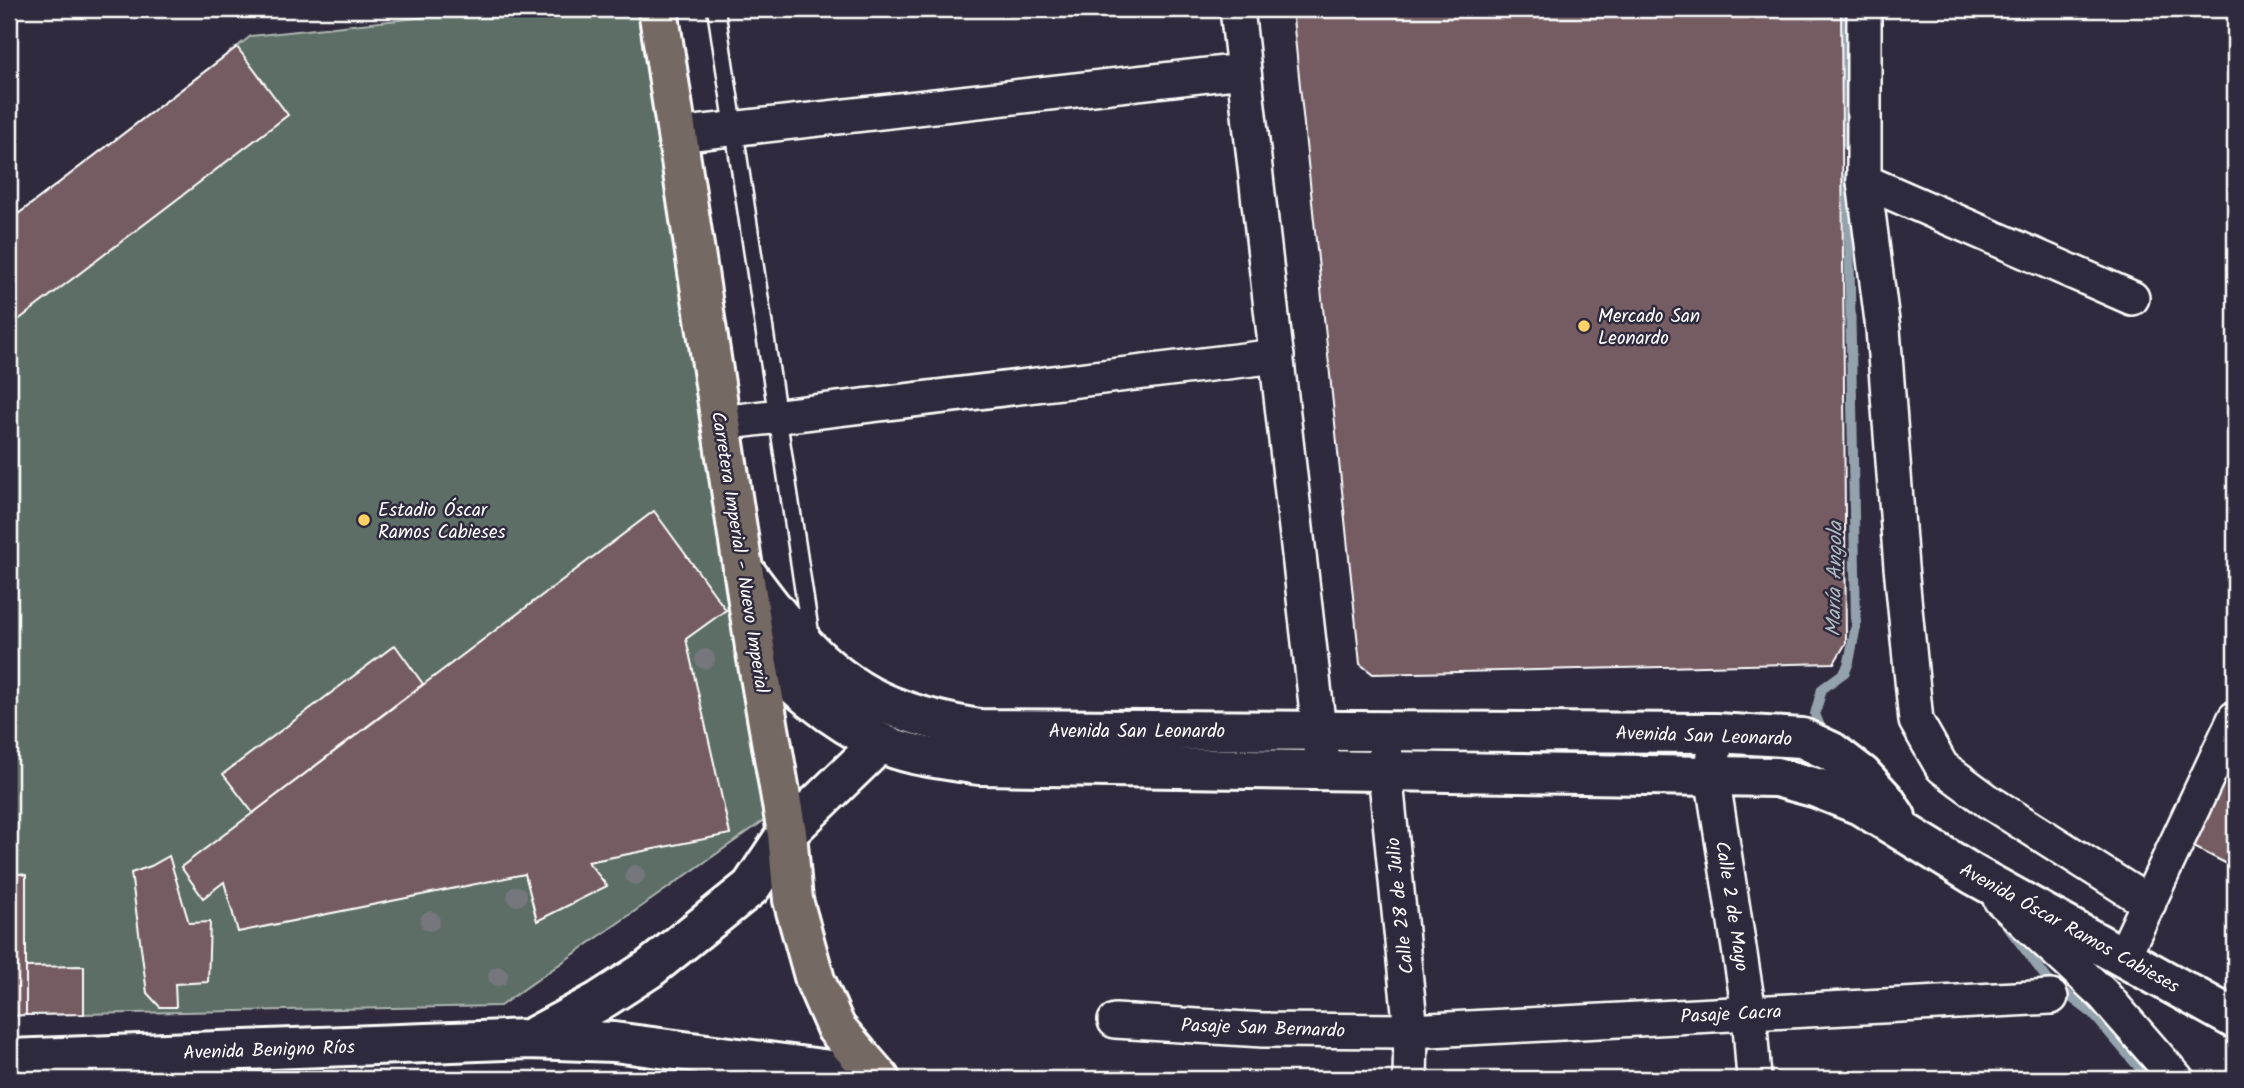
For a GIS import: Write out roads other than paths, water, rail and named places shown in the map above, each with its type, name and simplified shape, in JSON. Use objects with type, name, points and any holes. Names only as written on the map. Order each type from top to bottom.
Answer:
[{"type":"highway","name":"Carretera Imperial - Nuevo Imperial","points":[[657,9],[755,647],[787,833],[793,900],[815,979],[836,1028],[878,1077]]},
{"type":"street","points":[[1237,9],[1324,770]]},
{"type":"street","points":[[1864,9],[1864,181],[1883,330],[1916,721],[1942,766],[1988,801],[2149,903]]},
{"type":"street","points":[[677,135],[1243,71]]},
{"type":"street","points":[[1864,181],[2132,298]]},
{"type":"street","points":[[721,423],[1277,356]]},
{"type":"street","name":"Avenida San Leonardo","points":[[743,569],[778,617],[813,655],[847,682],[888,705],[935,721],[979,729],[1716,733],[1802,738],[1832,752],[1862,775],[1885,800],[1906,832]]},
{"type":"street","name":"Avenida San Leonardo","points":[[755,647],[789,681],[834,717],[880,743],[927,756],[979,765],[1776,777],[1860,804],[1906,832]]},
{"type":"street","points":[[2123,957],[2235,718]]},
{"type":"street","name":"Calle 28 de Julio","points":[[1386,732],[1385,771],[1411,1031],[1410,1079]]},
{"type":"street","name":"Calle 2 de Mayo","points":[[1716,733],[1712,775],[1749,1012],[1754,1079]]},
{"type":"street","name":"Avenida Benigno Ríos","points":[[529,1039],[598,1002],[649,969],[751,887],[787,833],[880,743]]},
{"type":"street","name":"Avenida Óscar Ramos Cabieses","points":[[1906,832],[1975,875],[2235,1018]]},
{"type":"street","points":[[1975,875],[2103,994],[2177,1079]]},
{"type":"street","name":"Pasaje Cacra","points":[[1411,1031],[2051,997]]},
{"type":"street","name":"Pasaje San Bernardo","points":[[1115,1021],[1262,1030],[1411,1031]]},
{"type":"street","name":"Avenida Benigno Ríos","points":[[9,1059],[218,1065],[529,1039],[614,1042],[878,1077]]},
{"type":"lane","points":[[716,9],[813,655]]},
{"type":"waterway","name":"María Angola","points":[[1846,9],[1848,146]]},
{"type":"waterway","name":"María Angola","points":[[1824,736],[1815,714],[1822,689],[1845,672],[1856,626],[1848,176]]},
{"type":"waterway","name":"María Angola","points":[[2005,923],[2048,980],[2093,1014],[2149,1079]]},
{"type":"place","name":"Mercado San Leonardo","points":[[1584,326]]},
{"type":"place","name":"Estadio Óscar Ramos Cabieses","points":[[364,520]]}]
